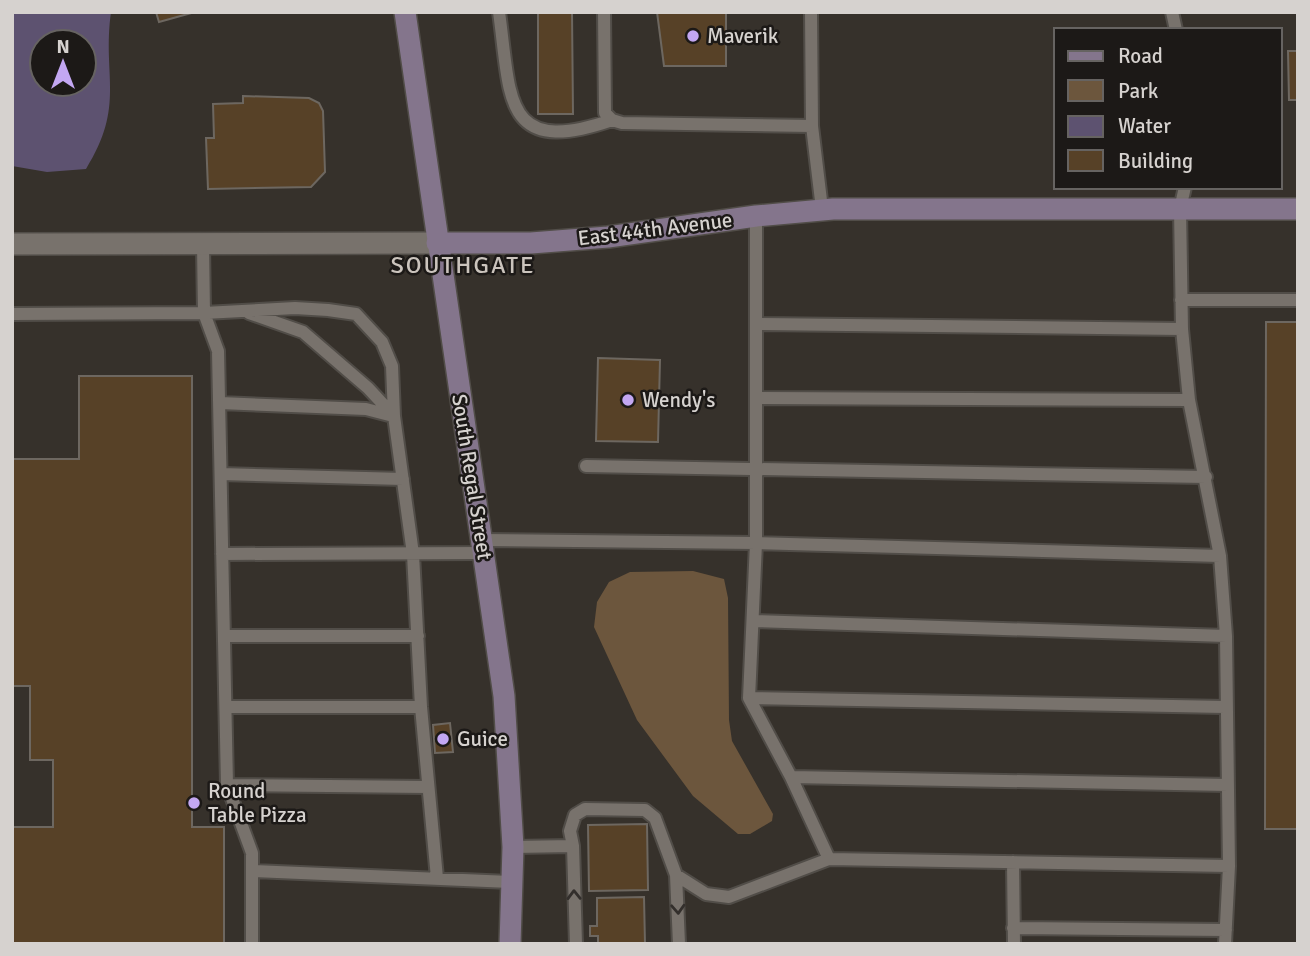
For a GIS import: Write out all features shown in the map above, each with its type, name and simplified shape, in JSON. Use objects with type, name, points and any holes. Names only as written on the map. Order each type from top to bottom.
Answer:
[{"type":"main road","name":"South Regal Street","points":[[405,12],[503,696],[513,847],[510,944]]},
{"type":"main road","name":"East 44th Avenue","points":[[437,243],[596,239],[822,209],[1298,209]]},
{"type":"street","name":"East 44th Avenue","points":[[12,244],[437,243]]},
{"type":"lane","points":[[499,12],[512,101],[519,114],[546,132],[564,134],[612,120]]},
{"type":"lane","points":[[604,12],[605,113],[612,120],[622,123],[812,126]]},
{"type":"lane","points":[[811,12],[812,126],[822,209]]},
{"type":"lane","points":[[1013,928],[1226,937],[1229,866],[1226,636],[1220,556],[1189,400],[1182,329],[1180,209],[1185,189]]},
{"type":"lane","points":[[756,216],[756,543],[749,698],[791,777],[829,859]]},
{"type":"lane","points":[[203,244],[204,313],[218,351],[226,785],[249,841],[252,870],[252,944]]},
{"type":"lane","points":[[1181,300],[1298,300]]},
{"type":"lane","points":[[12,314],[204,313],[295,308],[356,314],[382,342],[391,366],[394,416],[413,554],[421,707],[438,878]]},
{"type":"lane","points":[[242,311],[303,332],[368,388],[394,416]]},
{"type":"lane","points":[[757,324],[1182,329]]},
{"type":"lane","points":[[757,398],[1189,400]]},
{"type":"lane","points":[[219,403],[366,409],[394,416]]},
{"type":"lane","points":[[586,466],[1206,477]]},
{"type":"lane","points":[[221,474],[403,479]]},
{"type":"lane","points":[[222,554],[413,554],[483,547],[756,543],[1220,556]]},
{"type":"lane","points":[[753,621],[1226,636]]},
{"type":"lane","points":[[224,636],[418,636]]},
{"type":"lane","points":[[749,698],[1225,707]]},
{"type":"lane","points":[[226,707],[421,707]]},
{"type":"lane","points":[[791,777],[1228,785]]},
{"type":"lane","points":[[226,785],[428,787]]},
{"type":"lane","points":[[576,944],[573,846],[570,831],[575,816],[585,809],[645,810],[655,818],[676,875],[679,944]]},
{"type":"lane","points":[[513,847],[573,846]]},
{"type":"lane","points":[[676,875],[706,894],[729,897],[829,859],[1229,866]]},
{"type":"lane","points":[[1013,862],[1014,944]]},
{"type":"lane","points":[[252,870],[512,882]]},
{"type":"green space","points":[[693,571],[724,579],[728,598],[729,720],[732,741],[773,814],[772,821],[750,834],[738,834],[693,796],[637,720],[594,627],[597,602],[609,582],[630,572]]},
{"type":"water","points":[[12,12],[111,12],[109,108],[98,147],[86,169],[47,172],[12,166]]},
{"type":"building","points":[[156,12],[195,12],[159,22]]},
{"type":"building","points":[[538,12],[572,12],[573,114],[538,114]]},
{"type":"building","name":"Maverik","points":[[657,12],[726,12],[726,66],[664,66]]},
{"type":"building","points":[[1288,51],[1298,51],[1298,100],[1289,100]]},
{"type":"building","points":[[243,96],[309,98],[319,103],[323,111],[325,172],[311,187],[208,189],[206,138],[214,138],[213,104],[243,103]]},
{"type":"building","points":[[1266,322],[1298,322],[1298,829],[1265,829]]},
{"type":"building","name":"Wendy's","points":[[598,358],[660,360],[658,442],[596,441]]},
{"type":"building","points":[[79,376],[192,376],[192,827],[224,827],[224,944],[12,944],[12,827],[53,827],[53,760],[30,760],[30,686],[12,686],[12,459],[79,459]]},
{"type":"building","name":"Guice","points":[[450,723],[453,752],[435,753],[433,725]]},
{"type":"building","points":[[647,824],[648,890],[589,891],[588,825]]},
{"type":"building","points":[[644,897],[645,944],[598,944],[598,936],[590,936],[590,926],[597,926],[597,898]]},
{"type":"place","name":"Maverik","points":[[693,36]]},
{"type":"place","name":"Wendy's","points":[[628,400]]},
{"type":"place","name":"Guice","points":[[443,739]]},
{"type":"place","name":"Round Table Pizza","points":[[194,803]]},
{"type":"district","name":"SOUTHGATE","points":[[463,265]]}]
